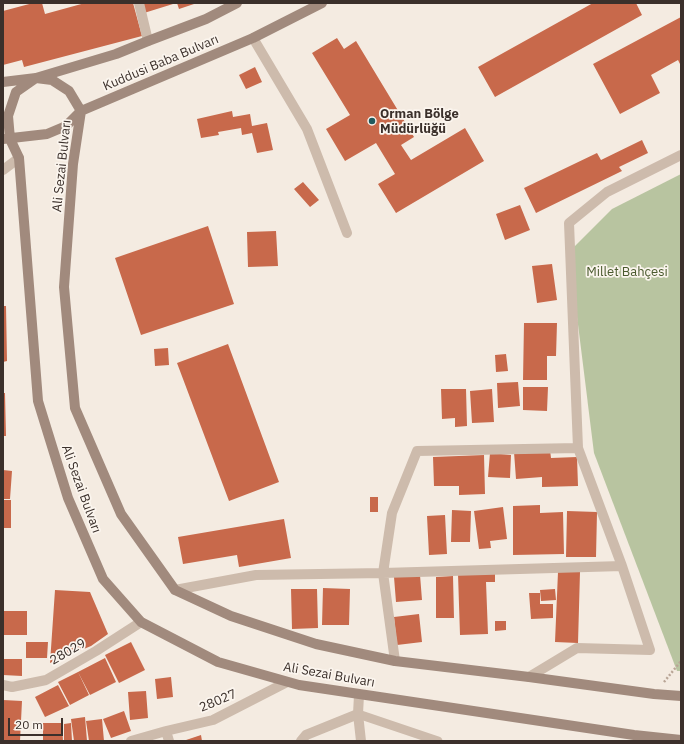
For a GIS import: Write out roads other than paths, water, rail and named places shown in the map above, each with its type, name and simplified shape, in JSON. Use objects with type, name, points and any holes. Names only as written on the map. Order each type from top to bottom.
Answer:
[{"type":"main road","points":[[3,82],[36,78],[116,54],[206,19],[237,3]]},
{"type":"main road","name":"Kuddusi Baba Bulvarı","points":[[7,139],[47,134],[66,126],[81,111],[253,38],[322,3]]},
{"type":"main road","name":"Ali Sezai Bulvarı","points":[[681,696],[654,694],[395,661],[316,644],[231,616],[175,590],[121,514],[75,408],[64,287],[73,164],[81,111],[69,91],[52,80],[36,78],[16,92],[8,116],[7,139],[19,158],[38,401],[68,498],[103,579],[141,622],[218,662],[299,685],[626,734],[681,740]]},
{"type":"street","points":[[139,3],[148,41]]},
{"type":"street","points":[[253,38],[307,129],[346,233]]},
{"type":"street","points":[[529,677],[577,648],[650,650],[622,566],[578,448],[569,223],[607,192],[681,155]]},
{"type":"street","points":[[3,170],[19,158]]},
{"type":"street","points":[[395,661],[383,573],[392,513],[417,451],[578,448]]},
{"type":"street","points":[[175,590],[256,575],[622,566]]},
{"type":"street","name":"28029","points":[[3,684],[12,687],[46,680],[96,651],[141,622]]},
{"type":"street","name":"28027","points":[[131,741],[167,736],[213,720],[287,682]]},
{"type":"street","points":[[359,695],[358,714],[361,741]]},
{"type":"street","points":[[301,741],[306,735],[358,714]]},
{"type":"lane","points":[[358,714],[438,741]]},
{"type":"place","name":"Orman Bölge Müdürlüğü","points":[[372,121]]},
{"type":"park label","name":"Millet Bahçesi","points":[[627,272]]}]
